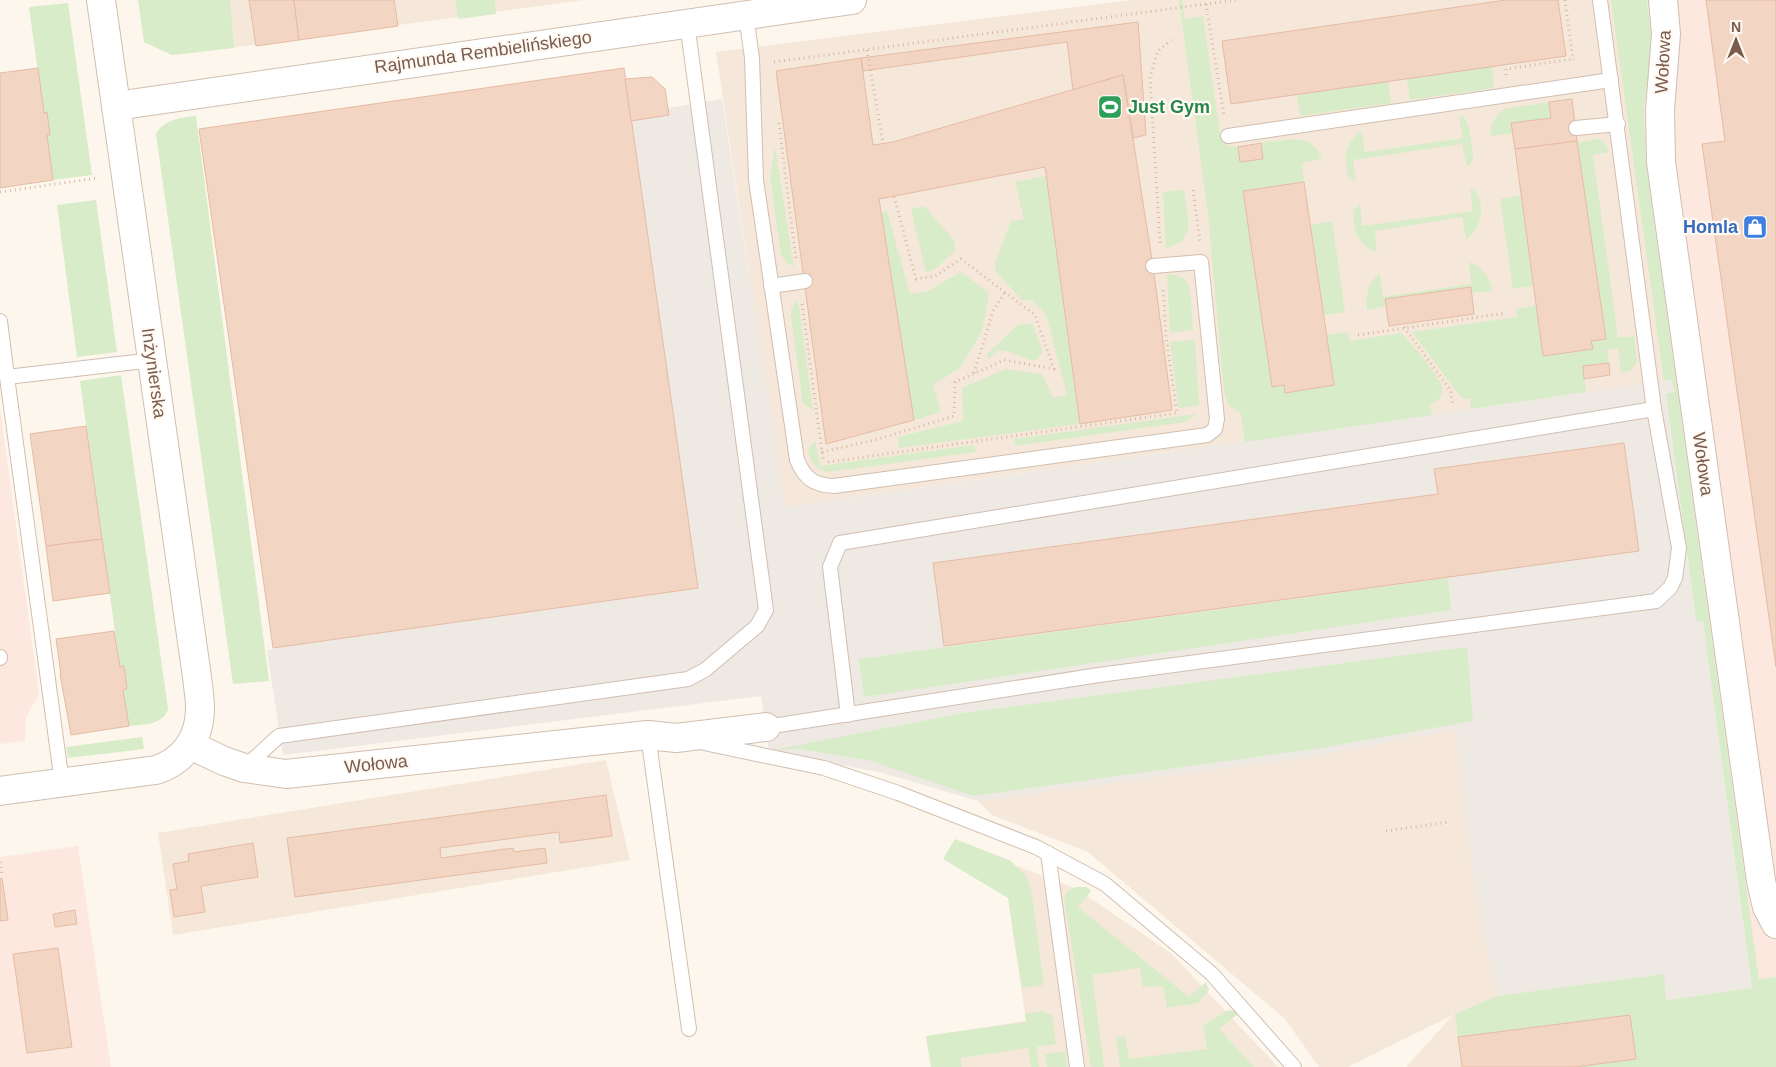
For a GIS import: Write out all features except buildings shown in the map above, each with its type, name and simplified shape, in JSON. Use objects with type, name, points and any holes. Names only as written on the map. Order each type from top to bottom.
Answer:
[{"type":"street","name":"Inżynierska","points":[[101,0],[153,360],[200,708],[198,724],[190,745]]},
{"type":"street","name":"Rajmunda Rembielińskiego","points":[[116,106],[852,0]]},
{"type":"street","name":"Wołowa","points":[[1663,0],[1666,34],[1660,110],[1661,162],[1761,881],[1767,907],[1776,924]]},
{"type":"street","name":"Wołowa","points":[[190,745],[244,768],[286,774],[648,735],[676,738],[766,727]]},
{"type":"street","points":[[0,791],[156,770],[179,759],[190,745]]},
{"type":"lane","points":[[766,727],[1099,675],[1656,601],[1670,588],[1675,578],[1679,548],[1654,409],[1618,124],[1600,0]]},
{"type":"lane","points":[[746,14],[752,58],[756,180],[797,460],[801,470],[810,480],[822,486],[834,486],[1207,435],[1215,429],[1217,419],[1201,262],[1157,266]]},
{"type":"lane","points":[[244,768],[279,736],[688,679],[705,670],[757,626],[766,610],[687,23]]},
{"type":"lane","points":[[1228,136],[1611,80]]},
{"type":"lane","points":[[1576,128],[1618,124]]},
{"type":"lane","points":[[771,286],[802,282]]},
{"type":"lane","points":[[0,321],[62,783]]},
{"type":"lane","points":[[7,377],[153,360]]},
{"type":"lane","points":[[848,715],[830,567],[840,543],[1654,409]]},
{"type":"lane","points":[[648,735],[689,1029]]},
{"type":"lane","points":[[676,738],[824,768],[907,797],[1048,853],[1105,884],[1212,974],[1294,1067]]},
{"type":"lane","points":[[1048,853],[1076,1067]]},
{"type":"path","points":[[770,55],[771,62],[1236,0]]},
{"type":"path","points":[[1565,0],[1577,85]]},
{"type":"path","points":[[1206,4],[1228,136]]},
{"type":"path","points":[[778,120],[802,282],[823,462],[1177,413],[1157,266],[1150,77],[1158,51],[1171,40]]},
{"type":"path","points":[[868,50],[882,143]]},
{"type":"path","points":[[0,192],[100,178]]},
{"type":"path","points":[[1194,190],[1201,262]]},
{"type":"path","points":[[822,452],[875,440],[954,416],[955,382],[1004,360],[1054,370],[1035,315],[961,259],[935,276],[916,279],[894,196]]},
{"type":"path","points":[[974,373],[993,311],[1005,292]]},
{"type":"path","points":[[1358,335],[1506,313]]},
{"type":"path","points":[[1404,328],[1450,391],[1453,406]]},
{"type":"path","points":[[1386,831],[1449,822]]},
{"type":"path","points":[[0,862],[2,873],[0,873]]},
{"type":"shaded area","points":[[177,0],[583,0],[184,54]]},
{"type":"shaded area","points":[[1132,0],[1643,0],[1627,34],[1672,380],[784,507],[716,52]]},
{"type":"shaded area","points":[[1647,0],[1776,0],[1776,977],[1759,980],[1646,163],[1644,109],[1650,61],[1651,34]]},
{"type":"shaded area","points":[[624,68],[626,79],[652,77],[665,89],[668,108],[722,99],[785,507],[1672,380],[1674,393],[1666,394],[1696,621],[1703,620],[1752,988],[1666,1000],[1663,974],[1497,996],[1474,882],[1456,729],[1312,757],[978,801],[883,773],[769,751],[761,696],[283,755],[267,651],[273,648],[199,129]]},
{"type":"shaded area","points":[[0,407],[39,694],[26,717],[25,741],[0,744]]},
{"type":"shaded area","points":[[1456,729],[1474,882],[1664,974],[1675,1067],[1406,1067],[1453,1015],[1348,1067],[1319,1067],[1285,1019],[1088,852],[992,815],[978,801]]},
{"type":"shaded area","points":[[606,760],[630,860],[173,935],[158,833]]},
{"type":"shaded area","points":[[78,846],[111,1067],[0,1067],[0,857]]},
{"type":"shaded area","points":[[1017,866],[1077,889],[1172,954],[1278,1067],[931,1067],[926,1036],[1026,1021],[1008,898],[1010,867]]},
{"type":"green space","points":[[138,0],[230,0],[234,48],[172,55],[144,42]]},
{"type":"green space","points":[[455,0],[495,0],[496,14],[458,19]]},
{"type":"green space","points":[[1179,0],[1182,0],[1185,19],[1203,16],[1221,140],[1228,146],[1238,147],[1240,162],[1261,143],[1292,139],[1309,142],[1322,159],[1302,163],[1304,182],[1243,191],[1285,393],[1334,385],[1327,335],[1348,332],[1350,341],[1402,333],[1431,368],[1442,387],[1442,393],[1439,398],[1430,405],[1432,415],[1245,442],[1241,414],[1228,405],[1224,391],[1208,214]]},
{"type":"green space","points":[[1611,0],[1647,0],[1651,34],[1650,61],[1644,109],[1646,163],[1759,979],[1776,977],[1776,1067],[1575,1067],[1636,1059],[1630,1015],[1458,1037],[1455,1014],[1497,996],[1664,974],[1666,1000],[1752,988],[1703,621],[1696,621],[1666,394],[1674,392],[1672,380],[1664,381]]},
{"type":"green space","points":[[68,3],[92,175],[53,180],[29,7]]},
{"type":"green space","points":[[1492,66],[1494,88],[1410,100],[1407,79]]},
{"type":"green space","points":[[1388,81],[1391,103],[1300,116],[1297,95]]},
{"type":"green space","points":[[1549,102],[1551,118],[1511,124],[1512,133],[1491,136],[1491,128],[1494,121],[1504,109]]},
{"type":"green space","points":[[196,116],[269,681],[233,684],[156,134],[168,122]]},
{"type":"green space","points":[[1463,116],[1469,128],[1473,152],[1472,161],[1467,166],[1462,144],[1353,160],[1356,182],[1348,177],[1346,157],[1348,146],[1361,130],[1365,152],[1463,138],[1459,117]]},
{"type":"green space","points":[[1596,139],[1605,143],[1609,152],[1593,155],[1618,338],[1634,336],[1637,362],[1632,370],[1621,373],[1618,348],[1607,350],[1609,363],[1583,366],[1586,392],[1471,409],[1470,399],[1460,396],[1412,332],[1517,317],[1516,309],[1536,305],[1543,356],[1592,349],[1591,341],[1605,339],[1577,143]]},
{"type":"green space","points":[[775,147],[794,267],[787,263],[781,255],[770,176]]},
{"type":"green space","points":[[1046,176],[1080,424],[899,448],[898,437],[963,421],[962,388],[1005,369],[1042,374],[1053,398],[1067,395],[1046,314],[1031,300],[1023,301],[996,272],[995,263],[1011,221],[1024,219],[1015,182]]},
{"type":"green space","points":[[1470,189],[1474,189],[1478,195],[1481,209],[1476,230],[1466,239],[1462,217],[1375,231],[1377,252],[1365,246],[1356,231],[1353,211],[1360,204],[1362,226],[1473,211]]},
{"type":"green space","points":[[1184,190],[1188,218],[1187,233],[1176,244],[1166,248],[1163,192]]},
{"type":"green space","points":[[1521,195],[1533,286],[1513,289],[1500,199]]},
{"type":"green space","points":[[96,200],[117,352],[77,357],[57,205]]},
{"type":"green space","points":[[924,206],[954,240],[955,251],[934,270],[926,272],[911,209]]},
{"type":"green space","points":[[887,211],[910,294],[928,291],[961,272],[989,293],[982,331],[960,368],[933,385],[941,412],[914,420],[881,212]]},
{"type":"green space","points":[[1332,221],[1345,312],[1324,315],[1311,225]]},
{"type":"green space","points":[[1469,262],[1485,273],[1490,281],[1492,291],[1472,293],[1470,287],[1386,299],[1386,306],[1367,310],[1368,290],[1372,281],[1380,274],[1383,297],[1471,284]]},
{"type":"green space","points":[[1167,274],[1179,276],[1188,285],[1193,330],[1170,333]]},
{"type":"green space","points":[[798,300],[813,410],[803,404],[791,316],[791,309]]},
{"type":"green space","points":[[1032,323],[1043,352],[1035,361],[1006,351],[997,351],[988,359],[987,354],[1018,325]]},
{"type":"green space","points":[[1195,340],[1199,405],[1179,408],[1170,342]]},
{"type":"green space","points":[[121,375],[168,709],[162,719],[152,723],[129,726],[123,690],[127,689],[124,666],[120,667],[80,381]]},
{"type":"green space","points":[[1196,414],[1185,422],[1015,446],[1014,439]]},
{"type":"green space","points":[[815,441],[820,466],[974,445],[976,452],[829,472],[814,465],[810,458],[808,449]]},
{"type":"green space","points":[[1448,578],[1451,610],[864,697],[859,659]]},
{"type":"green space","points":[[1467,647],[1473,721],[1321,748],[973,796],[871,761],[799,749],[773,750],[963,713]]},
{"type":"green space","points":[[142,737],[144,749],[68,758],[66,747]]},
{"type":"green space","points":[[955,839],[1011,861],[1026,876],[1031,889],[1044,985],[1022,988],[1008,898],[943,859]]},
{"type":"green space","points":[[1076,887],[1087,887],[1091,891],[1078,907],[1189,997],[1206,982],[1209,990],[1198,1003],[1167,1008],[1163,986],[1143,987],[1140,968],[1092,975],[1104,1067],[1091,1067],[1064,897],[1068,891]]},
{"type":"green space","points":[[1232,1010],[1238,1014],[1219,1029],[1254,1067],[1120,1067],[1116,1037],[1125,1036],[1129,1059],[1207,1049],[1203,1026],[1226,1011]]},
{"type":"green space","points":[[1043,1011],[1052,1015],[1056,1044],[1036,1047],[1039,1067],[1031,1067],[1028,1048],[961,1058],[962,1067],[931,1067],[926,1036],[1026,1022],[1025,1014]]},
{"type":"green space","points":[[1065,1051],[1067,1067],[1047,1067],[1045,1054]]},
{"type":"place","name":"Just Gym","points":[[1110,107]]},
{"type":"place","name":"Homla","points":[[1755,227]]}]
